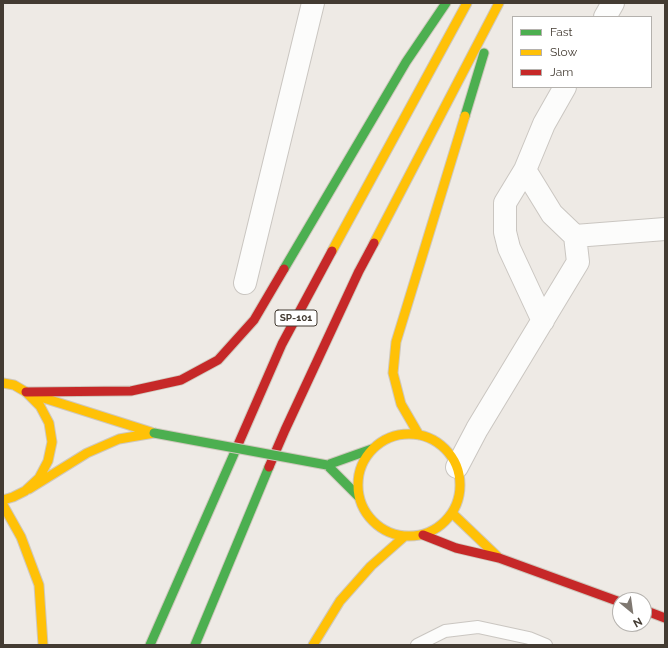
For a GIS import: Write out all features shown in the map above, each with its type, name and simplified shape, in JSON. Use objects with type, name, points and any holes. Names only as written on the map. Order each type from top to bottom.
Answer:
[{"type":"main road","points":[[26,392],[131,391],[181,380],[218,360],[254,320],[406,62],[446,3]]},
{"type":"main road","name":"SP-101","points":[[150,645],[282,344],[467,3]]},
{"type":"main road","points":[[419,435],[401,404],[393,373],[396,342],[499,4]]},
{"type":"main road","name":"SP-101","points":[[195,645],[285,430],[359,271],[499,4]]},
{"type":"main road","points":[[3,383],[14,385],[26,392],[154,433],[327,465],[372,449]]},
{"type":"main road","points":[[24,492],[39,478],[48,461],[52,442],[49,423],[40,406],[26,392]]},
{"type":"main road","points":[[3,500],[24,492],[87,453],[119,439],[154,433]]},
{"type":"main road","points":[[423,535],[439,526],[452,513],[458,499],[460,483],[457,467],[448,452],[435,441],[419,435],[402,434],[386,439],[372,449],[364,459],[360,471],[357,484],[358,496],[365,512],[375,524],[389,533],[405,536],[423,535],[456,548],[499,558],[612,599]]},
{"type":"main road","points":[[327,465],[358,496]]},
{"type":"main road","points":[[3,505],[21,537],[39,585],[42,645]]},
{"type":"main road","points":[[452,513],[499,558]]},
{"type":"main road","points":[[313,645],[340,601],[371,566],[405,536]]},
{"type":"main road","points":[[652,613],[665,618]]},
{"type":"street","points":[[245,283],[313,3]]},
{"type":"street","points":[[606,16],[613,3]]},
{"type":"street","points":[[543,322],[509,248],[505,232],[505,202],[525,170],[544,124],[564,88]]},
{"type":"street","points":[[457,467],[477,429],[578,262],[575,236],[552,214],[525,170]]},
{"type":"street","points":[[575,236],[665,229]]},
{"type":"lane","points":[[417,645],[445,631],[478,628],[529,638],[546,645]]},
{"type":"traffic: fast","points":[[284,269],[406,62],[446,3]]},
{"type":"traffic: fast","points":[[465,116],[484,53]]},
{"type":"traffic: fast","points":[[154,433],[327,465]]},
{"type":"traffic: fast","points":[[150,645],[237,447]]},
{"type":"traffic: fast","points":[[358,496],[327,465],[372,449]]},
{"type":"traffic: fast","points":[[195,645],[269,467]]},
{"type":"traffic: slow","points":[[332,251],[467,3]]},
{"type":"traffic: slow","points":[[374,243],[499,3]]},
{"type":"traffic: slow","points":[[419,435],[401,404],[393,373],[396,342],[465,116]]},
{"type":"traffic: slow","points":[[3,383],[14,385],[26,392],[40,406],[49,423],[52,442],[48,461],[39,478],[25,491],[3,500]]},
{"type":"traffic: slow","points":[[31,394],[151,432]]},
{"type":"traffic: slow","points":[[29,489],[87,453],[119,439],[154,433]]},
{"type":"traffic: slow","points":[[409,434],[429,438],[445,449],[456,465],[460,485],[456,505],[445,521],[429,532],[409,536],[389,532],[373,521],[362,505],[358,485],[362,465],[373,449],[389,438],[409,434]]},
{"type":"traffic: slow","points":[[3,505],[21,537],[39,585],[43,645]]},
{"type":"traffic: slow","points":[[452,513],[498,557]]},
{"type":"traffic: slow","points":[[313,645],[340,601],[371,566],[405,536]]},
{"type":"traffic: jam","points":[[269,467],[359,271],[374,243]]},
{"type":"traffic: jam","points":[[237,447],[282,344],[332,251]]},
{"type":"traffic: jam","points":[[26,392],[131,391],[181,380],[218,360],[254,320],[284,269]]},
{"type":"traffic: jam","points":[[423,535],[456,548],[499,558],[612,599]]},
{"type":"traffic: jam","points":[[652,613],[665,618]]}]
